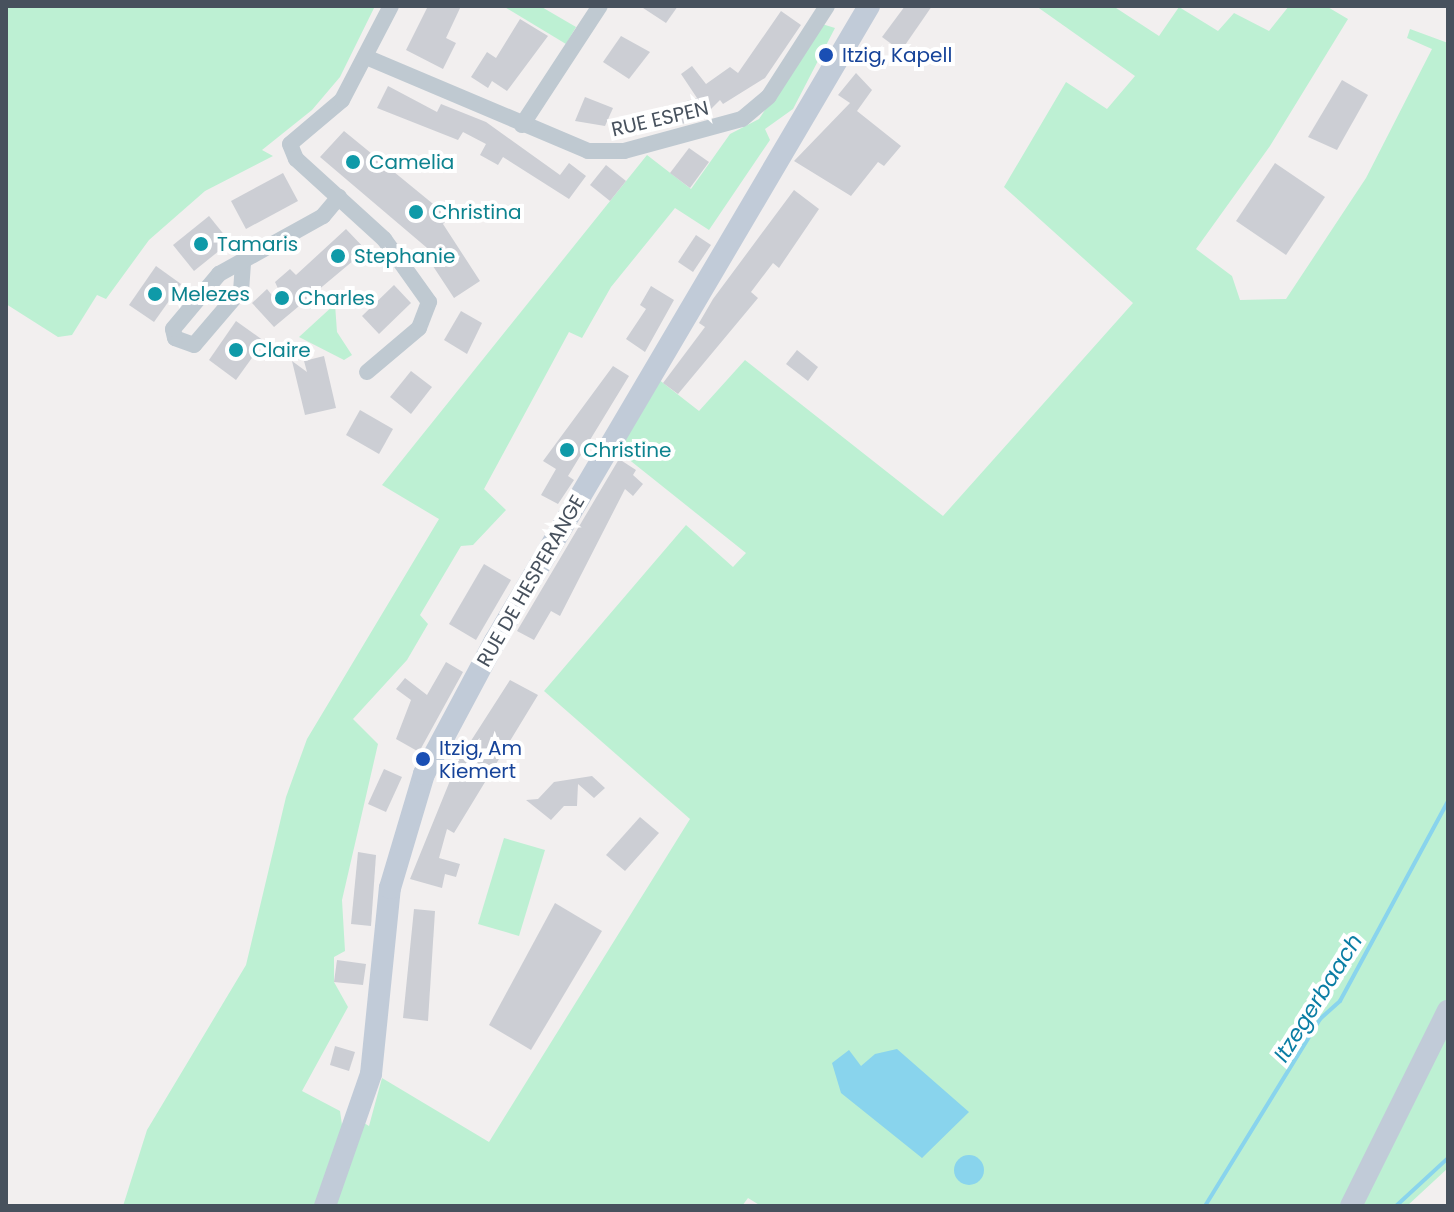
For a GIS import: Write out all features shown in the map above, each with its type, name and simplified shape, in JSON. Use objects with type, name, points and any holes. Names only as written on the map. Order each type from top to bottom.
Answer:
[{"type":"main road","name":"RUE DE HESPERANGE","points":[[325,1206],[371,1074],[390,888],[424,774],[499,633],[869,6]]},
{"type":"main road","points":[[1351,1206],[1448,1011]]},
{"type":"street","points":[[367,372],[419,328],[429,302],[384,239],[296,159],[290,144],[342,100],[391,6]]},
{"type":"street","points":[[522,125],[600,6]]},
{"type":"street","name":"RUE ESPEN","points":[[366,57],[588,151],[624,151],[742,119],[769,96],[827,6]]},
{"type":"street","points":[[243,263],[241,290],[194,345],[175,338],[173,329],[198,295],[219,274],[323,216],[339,197]]},
{"type":"green space","points":[[6,6],[375,6],[340,77],[312,110],[262,150],[273,156],[205,191],[149,240],[106,299],[97,295],[72,335],[58,337],[6,304]]},
{"type":"green space","points":[[503,6],[540,6],[576,27],[566,44]]},
{"type":"green space","points":[[1036,6],[1113,6],[1159,36],[1179,7],[1218,31],[1234,13],[1269,31],[1289,6],[1326,6],[1348,19],[1270,146],[1196,249],[1232,276],[1240,300],[1286,299],[1366,178],[1432,49],[1407,38],[1410,29],[1448,43],[1448,1168],[1407,1206],[761,1206],[748,1198],[742,1206],[123,1206],[147,1130],[246,965],[286,797],[307,739],[439,519],[382,485],[647,155],[691,189],[730,134],[759,119],[822,24],[835,28],[793,109],[765,129],[770,140],[709,230],[675,208],[611,287],[582,338],[569,332],[484,489],[506,510],[473,545],[461,546],[420,615],[428,624],[407,660],[353,719],[378,744],[342,900],[345,951],[334,957],[334,982],[348,1007],[302,1091],[340,1111],[342,1125],[359,1120],[369,1126],[382,1078],[489,1142],[690,819],[544,691],[686,525],[733,567],[746,553],[617,450],[658,379],[699,411],[745,360],[943,516],[1133,303],[1004,187],[1066,82],[1107,109],[1135,76]]},
{"type":"green space","points":[[335,304],[337,332],[352,355],[344,360],[299,337]]},
{"type":"green space","points":[[504,838],[545,850],[519,936],[478,924]]},
{"type":"water","points":[[897,1049],[969,1112],[922,1158],[841,1093],[832,1063],[849,1050],[861,1066],[875,1054]]},
{"type":"water","points":[[969,1155],[980,1159],[984,1170],[980,1181],[969,1185],[958,1181],[954,1170],[958,1159]]},
{"type":"building","points":[[428,6],[461,6],[446,38],[456,43],[443,69],[406,50]]},
{"type":"building","points":[[640,6],[678,6],[666,23]]},
{"type":"building","points":[[905,6],[932,6],[901,51],[882,37]]},
{"type":"building","points":[[781,11],[801,25],[765,78],[723,104],[720,100],[701,119],[674,126],[669,106],[697,98],[681,74],[692,66],[706,84],[730,67],[738,73]]},
{"type":"building","points":[[520,19],[548,36],[507,91],[492,81],[488,88],[471,77],[487,52],[496,58]]},
{"type":"building","points":[[621,36],[650,52],[629,79],[603,62]]},
{"type":"building","points":[[856,73],[872,90],[857,111],[901,146],[884,166],[878,162],[851,196],[794,161],[850,103],[838,95]]},
{"type":"building","points":[[1342,80],[1368,95],[1337,150],[1308,137]]},
{"type":"building","points":[[388,86],[437,112],[441,104],[486,122],[560,175],[569,163],[586,176],[569,199],[503,157],[498,165],[480,155],[486,144],[463,132],[458,140],[377,108]]},
{"type":"building","points":[[585,97],[613,108],[605,126],[575,121]]},
{"type":"building","points":[[344,131],[449,217],[443,224],[480,281],[454,298],[427,257],[433,253],[320,157]]},
{"type":"building","points":[[689,148],[709,162],[690,188],[670,173]]},
{"type":"building","points":[[1275,163],[1325,197],[1286,255],[1236,221]]},
{"type":"building","points":[[606,165],[626,181],[610,201],[590,185]]},
{"type":"building","points":[[283,173],[298,201],[246,229],[231,201]]},
{"type":"building","points":[[794,190],[819,209],[779,268],[773,263],[751,292],[758,298],[678,394],[663,383],[705,327],[699,323],[713,299]]},
{"type":"building","name":"Tamaris","points":[[209,216],[230,242],[194,271],[173,245]]},
{"type":"building","points":[[346,229],[366,250],[274,327],[252,303],[267,289],[275,299],[281,295],[275,282],[290,269],[296,275]]},
{"type":"building","points":[[696,235],[711,245],[693,272],[678,262]]},
{"type":"building","name":"Melezes","points":[[156,266],[181,284],[154,322],[129,305]]},
{"type":"building","points":[[394,285],[411,303],[379,334],[362,316]]},
{"type":"building","points":[[651,286],[674,300],[645,352],[626,339],[646,309],[640,305]]},
{"type":"building","points":[[461,311],[482,323],[467,354],[444,340]]},
{"type":"building","name":"Claire","points":[[236,321],[264,341],[236,380],[209,360]]},
{"type":"building","points":[[797,350],[818,367],[808,381],[786,364]]},
{"type":"building","points":[[324,356],[336,408],[305,415],[292,361],[307,372],[304,361]]},
{"type":"building","points":[[613,366],[629,376],[568,476],[574,480],[558,504],[541,495],[556,469],[543,461]]},
{"type":"building","points":[[411,371],[432,387],[411,414],[390,397]]},
{"type":"building","points":[[360,410],[393,429],[379,454],[346,435]]},
{"type":"building","points":[[619,459],[636,470],[633,475],[643,484],[633,496],[625,489],[560,616],[551,611],[534,640],[517,631]]},
{"type":"building","points":[[484,564],[511,580],[476,640],[449,624]]},
{"type":"building","points":[[446,662],[463,672],[419,752],[396,739],[411,700],[396,689],[405,678],[427,695]]},
{"type":"building","points":[[510,680],[538,695],[454,833],[447,829],[439,858],[460,864],[456,877],[445,874],[442,888],[410,879],[458,761]]},
{"type":"building","points":[[384,769],[402,777],[386,812],[368,804]]},
{"type":"building","points":[[592,776],[605,788],[594,798],[578,784],[577,806],[564,806],[551,820],[526,800],[538,799],[554,782]]},
{"type":"building","points":[[640,817],[659,833],[625,871],[606,855]]},
{"type":"building","points":[[358,852],[376,855],[371,926],[351,924]]},
{"type":"building","points":[[555,903],[602,931],[531,1050],[489,1025]]},
{"type":"building","points":[[414,909],[435,911],[428,1021],[403,1018]]},
{"type":"building","points":[[337,960],[366,964],[363,985],[334,982]]},
{"type":"building","points":[[335,1046],[355,1052],[349,1071],[330,1065]]},
{"type":"waterway","name":"Itzegerbaach","points":[[1205,1206],[1320,1019],[1340,1001],[1448,801]]},
{"type":"waterway","points":[[1396,1206],[1448,1158]]},
{"type":"place","name":"Itzig, Kapell","points":[[826,55]]},
{"type":"place","name":"Camelia","points":[[353,162]]},
{"type":"place","name":"Christina","points":[[416,212]]},
{"type":"place","name":"Tamaris","points":[[201,244]]},
{"type":"place","name":"Stephanie","points":[[338,256]]},
{"type":"place","name":"Melezes","points":[[155,294]]},
{"type":"place","name":"Charles","points":[[282,298]]},
{"type":"place","name":"Claire","points":[[236,350]]},
{"type":"place","name":"Christine","points":[[567,450]]},
{"type":"place","name":"Itzig, Am Kiemert","points":[[423,759]]}]
